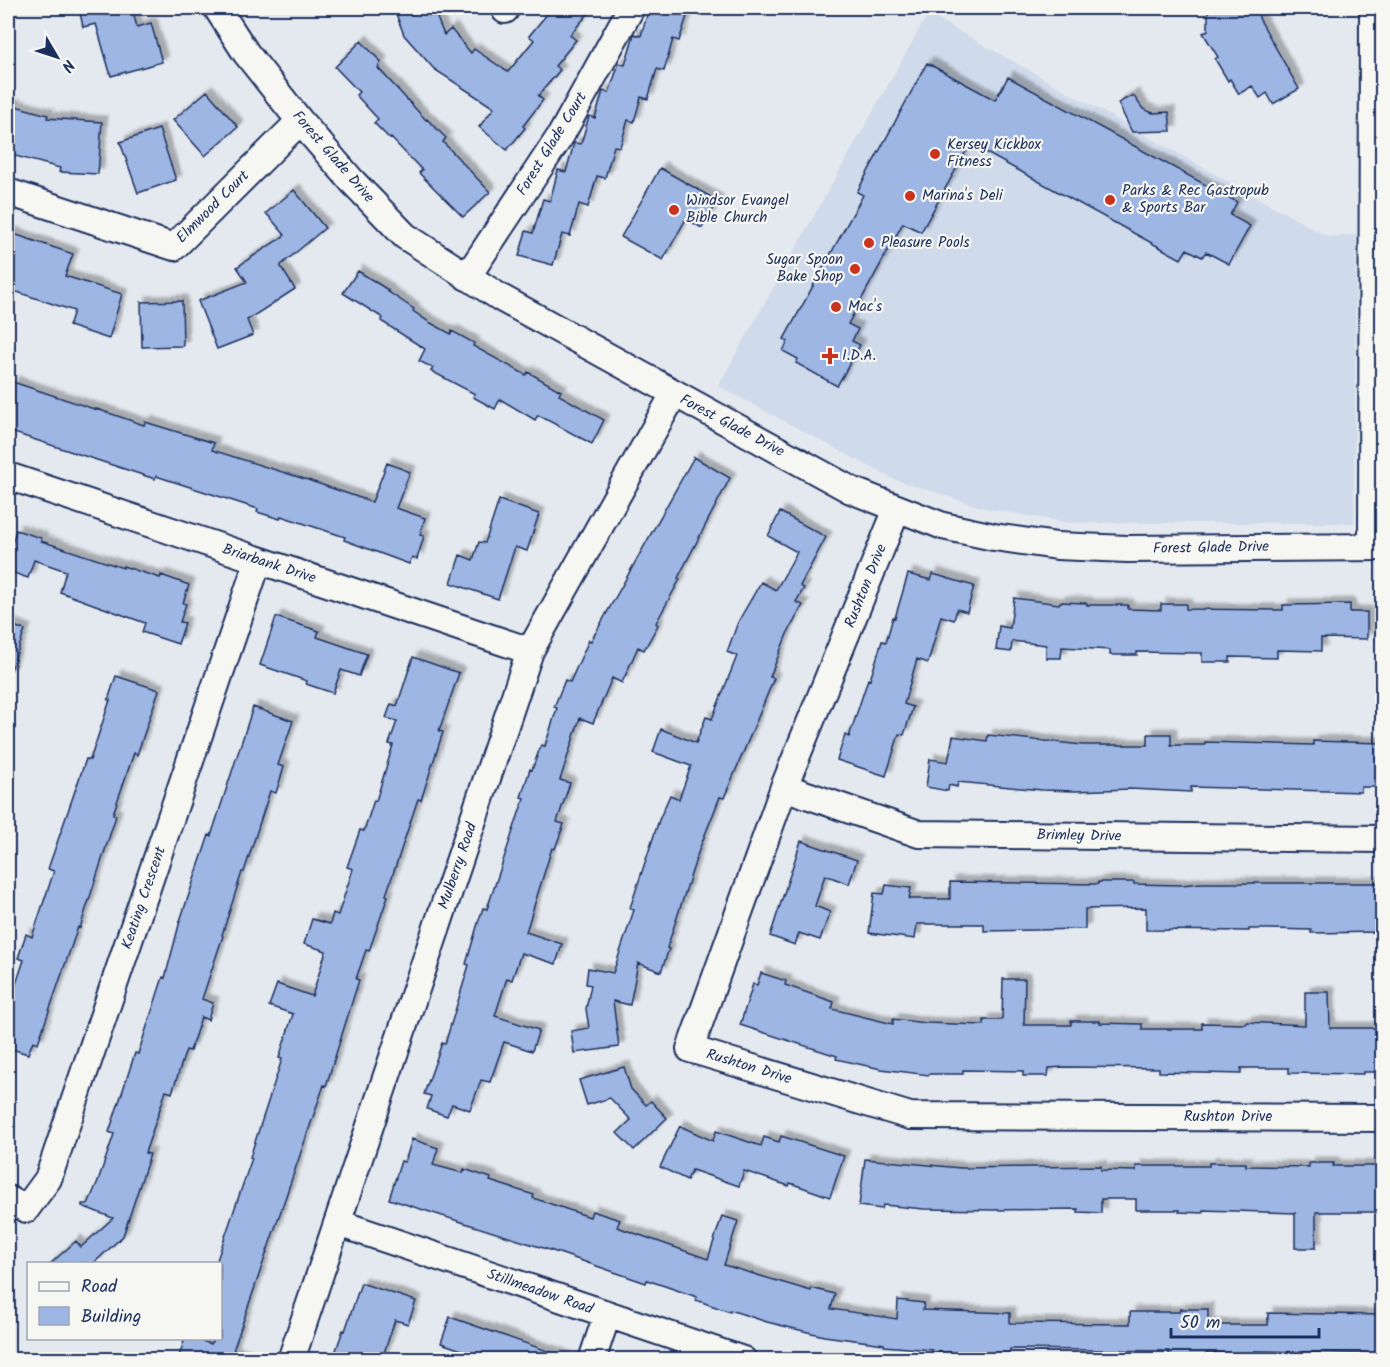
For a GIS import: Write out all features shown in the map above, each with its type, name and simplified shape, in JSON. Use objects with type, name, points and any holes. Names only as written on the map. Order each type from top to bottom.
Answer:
[{"type":"street","name":"Forest Glade Drive","points":[[217,8],[246,52],[300,121],[352,181],[399,229],[501,298],[851,490],[943,526],[994,537],[1057,546],[1127,549],[1377,547]]},
{"type":"street","name":"Forest Glade Court","points":[[467,277],[561,135],[631,8]]},
{"type":"street","points":[[1373,8],[1377,547]]},
{"type":"street","name":"Elmwood Court","points":[[8,192],[174,247],[300,121]]},
{"type":"street","name":"Mulberry Road","points":[[291,1359],[530,651],[674,394]]},
{"type":"street","name":"Briarbank Drive","points":[[8,476],[530,651]]},
{"type":"street","name":"Rushton Drive","points":[[897,509],[784,787],[690,1049],[910,1116],[1383,1118]]},
{"type":"street","name":"Keating Crescent","points":[[8,1199],[26,1209],[48,1179],[258,561]]},
{"type":"street","name":"Brimley Drive","points":[[784,787],[919,834],[1383,839]]},
{"type":"street","name":"Stillmeadow Road","points":[[338,1223],[743,1359]]},
{"type":"street","points":[[592,1359],[607,1315]]},
{"type":"shaded area","points":[[928,14],[1328,237],[1356,235],[1354,523],[1069,523],[984,508],[893,479],[718,386]]},
{"type":"building","points":[[79,8],[132,8],[137,27],[151,23],[162,62],[111,76],[96,24],[83,27]]},
{"type":"building","points":[[405,8],[433,8],[444,35],[451,29],[471,53],[474,49],[508,72],[534,40],[529,36],[552,8],[593,8],[570,35],[576,40],[555,66],[560,70],[538,96],[543,100],[507,150],[479,127],[494,108],[434,69],[404,35],[395,11]]},
{"type":"building","points":[[649,8],[658,8],[687,16],[679,41],[673,39],[664,71],[657,69],[648,99],[641,97],[634,122],[628,120],[620,147],[614,146],[605,178],[597,176],[588,207],[579,204],[570,236],[562,234],[553,265],[519,256],[526,231],[533,233],[543,199],[550,201],[558,170],[566,172],[574,143],[581,144],[589,116],[595,118],[603,91],[609,93],[619,63],[625,65],[634,34],[641,36]]},
{"type":"building","points":[[1208,8],[1259,8],[1259,18],[1299,89],[1273,104],[1267,93],[1260,98],[1252,86],[1239,94],[1215,59],[1218,57],[1203,33],[1208,30]]},
{"type":"building","points":[[361,41],[381,62],[378,68],[426,120],[446,138],[443,142],[490,192],[463,217],[419,173],[422,170],[374,123],[378,119],[356,95],[359,92],[335,67]]},
{"type":"building","points":[[927,63],[995,100],[1008,77],[1237,202],[1230,215],[1250,226],[1229,264],[1206,252],[1202,257],[1187,249],[1181,259],[970,144],[921,232],[903,223],[848,324],[858,329],[852,341],[860,345],[837,386],[796,363],[798,359],[783,351],[788,341],[784,339],[863,195],[857,192]]},
{"type":"building","points":[[207,91],[238,127],[205,156],[173,120]]},
{"type":"building","points":[[1133,95],[1143,109],[1153,113],[1169,112],[1171,131],[1132,132],[1118,103]]},
{"type":"building","points":[[8,104],[48,115],[47,118],[102,122],[98,174],[59,172],[60,168],[8,154]]},
{"type":"building","points":[[159,129],[176,180],[138,193],[120,142]]},
{"type":"building","name":"Windsor Evangel Bible Church","points":[[660,168],[718,201],[702,228],[686,219],[663,260],[621,237]]},
{"type":"building","points":[[294,190],[325,228],[281,265],[295,289],[247,320],[253,335],[217,349],[198,301],[247,282],[237,267],[285,235],[266,213]]},
{"type":"building","points":[[8,232],[73,254],[65,276],[122,294],[109,339],[69,326],[74,311],[8,289]]},
{"type":"building","points":[[358,271],[388,290],[429,322],[474,343],[473,346],[526,375],[528,372],[561,391],[559,395],[604,420],[592,444],[538,415],[535,420],[500,399],[495,409],[473,397],[475,394],[431,371],[433,368],[419,361],[425,349],[381,321],[383,318],[343,293]]},
{"type":"building","points":[[182,301],[183,346],[142,347],[141,302]]},
{"type":"building","points":[[13,382],[144,425],[145,422],[214,443],[212,450],[372,502],[387,463],[410,472],[396,508],[425,518],[420,535],[424,536],[417,559],[412,557],[409,564],[344,540],[345,537],[281,516],[280,519],[257,512],[258,509],[156,476],[155,479],[8,431],[8,398]]},
{"type":"building","points":[[694,457],[730,478],[644,650],[638,647],[622,683],[612,678],[593,723],[580,718],[560,780],[570,783],[557,822],[564,824],[555,849],[552,848],[526,932],[562,944],[556,964],[521,953],[512,980],[507,978],[495,1016],[539,1030],[532,1051],[504,1042],[490,1082],[481,1080],[470,1110],[452,1104],[447,1116],[427,1109],[431,1096],[424,1094],[442,1043],[445,1044],[469,965],[466,964],[478,923],[483,908],[487,909],[524,798],[521,797],[530,769],[532,770],[541,745],[545,746],[557,708],[554,707],[565,680],[570,682],[589,640],[591,641]]},
{"type":"building","points":[[499,500],[539,514],[527,551],[515,547],[498,599],[451,583],[460,555],[473,560],[479,542],[485,543]]},
{"type":"building","points":[[780,512],[826,537],[800,586],[804,588],[796,602],[803,605],[787,634],[770,677],[774,678],[759,715],[724,798],[720,797],[699,850],[661,972],[638,963],[630,1005],[613,1001],[619,1047],[574,1053],[571,1031],[589,1028],[586,1009],[591,985],[586,984],[588,968],[613,973],[634,910],[630,908],[659,820],[670,795],[679,799],[691,766],[653,752],[661,729],[696,743],[706,717],[712,719],[737,656],[727,652],[738,622],[761,582],[776,590],[797,552],[768,536]]},
{"type":"building","points":[[16,530],[41,538],[41,541],[123,568],[123,566],[160,578],[161,575],[189,585],[180,622],[185,623],[178,644],[142,632],[145,623],[60,592],[66,571],[34,560],[28,578],[8,571],[8,557]]},
{"type":"building","points":[[908,574],[931,580],[933,574],[974,586],[967,612],[957,609],[954,620],[941,616],[928,663],[917,659],[904,704],[913,707],[904,735],[899,734],[886,776],[837,760],[845,735],[849,737],[882,641],[886,642]]},
{"type":"building","points":[[1014,598],[1059,604],[1060,602],[1087,603],[1087,605],[1128,605],[1128,609],[1161,610],[1161,604],[1186,604],[1186,609],[1283,610],[1283,605],[1350,604],[1350,612],[1367,612],[1367,639],[1321,638],[1321,651],[1277,650],[1277,658],[1230,657],[1230,662],[1202,662],[1202,653],[1137,652],[1137,655],[1110,655],[1110,650],[1062,647],[1061,658],[1046,658],[1046,645],[1012,641],[1011,652],[996,650],[999,626],[1010,628]]},
{"type":"building","points":[[276,617],[319,631],[317,637],[367,654],[359,676],[341,670],[333,693],[306,684],[307,681],[260,665]]},
{"type":"building","points":[[8,624],[25,630],[10,673],[8,673]]},
{"type":"building","points":[[413,657],[459,673],[439,731],[443,732],[421,800],[418,799],[386,895],[388,896],[369,951],[366,950],[356,979],[359,980],[326,1086],[324,1085],[234,1348],[233,1352],[247,1356],[247,1359],[178,1359],[184,1340],[199,1340],[211,1344],[212,1340],[222,1340],[222,1262],[216,1262],[252,1158],[250,1157],[282,1059],[279,1058],[293,1014],[269,1006],[277,984],[312,996],[326,951],[304,944],[312,919],[330,924],[333,913],[338,915],[353,869],[347,867],[360,830],[364,831],[374,800],[376,801],[393,745],[389,744],[397,721],[386,718],[391,704],[397,706]]},
{"type":"building","points":[[116,676],[159,690],[137,755],[134,753],[113,814],[116,816],[80,928],[78,927],[38,1043],[33,1041],[28,1054],[8,1048],[12,1034],[8,1033],[8,1008],[24,960],[18,958],[26,934],[32,937],[54,871],[48,869],[86,759],[90,760]]},
{"type":"building","points":[[253,707],[293,721],[278,765],[284,767],[276,793],[270,791],[202,999],[213,1003],[208,1020],[201,1017],[190,1051],[186,1050],[172,1093],[166,1091],[145,1153],[150,1154],[123,1236],[95,1262],[52,1262],[76,1241],[81,1247],[113,1218],[82,1206],[82,1204],[88,1204],[98,1181],[114,1134],[109,1132],[135,1053],[138,1054],[163,977],[165,978],[180,921],[209,835],[211,836]]},
{"type":"building","points":[[1148,734],[1171,734],[1171,745],[1205,745],[1205,742],[1313,745],[1313,741],[1383,743],[1383,787],[1361,787],[1361,792],[1191,787],[1191,792],[1130,789],[1075,791],[958,782],[957,787],[949,785],[948,791],[926,787],[930,759],[948,762],[953,736],[987,741],[988,735],[1083,745],[1148,745]]},
{"type":"building","points":[[801,841],[857,860],[849,884],[825,875],[815,906],[830,912],[820,940],[799,933],[795,945],[770,936]]},
{"type":"building","points":[[950,882],[1098,884],[1098,882],[1134,882],[1134,884],[1181,885],[1201,883],[1383,883],[1383,932],[1311,933],[1311,930],[1269,929],[1249,929],[1249,931],[1146,930],[1146,908],[1085,909],[1085,929],[984,931],[984,924],[917,924],[915,939],[869,933],[874,893],[884,894],[886,885],[911,888],[909,899],[950,899]]},
{"type":"building","points":[[761,973],[786,981],[785,985],[834,1002],[832,1009],[893,1024],[893,1019],[926,1023],[984,1025],[984,1020],[1002,1020],[1003,979],[1025,979],[1024,1025],[1071,1025],[1071,1021],[1100,1021],[1100,1023],[1142,1024],[1142,1029],[1202,1029],[1202,1023],[1246,1024],[1246,1022],[1305,1025],[1305,992],[1329,992],[1330,1028],[1383,1028],[1383,1072],[1289,1073],[1289,1068],[1241,1068],[1241,1074],[1159,1072],[1159,1068],[1065,1067],[1049,1068],[1048,1076],[1023,1076],[1023,1071],[963,1070],[963,1074],[929,1075],[881,1069],[836,1059],[837,1056],[740,1025],[753,984],[757,985]]},
{"type":"building","points":[[624,1067],[631,1089],[646,1105],[651,1101],[667,1118],[634,1150],[617,1133],[631,1120],[610,1098],[587,1105],[579,1080]]},
{"type":"building","points":[[680,1126],[713,1141],[716,1131],[761,1146],[764,1137],[779,1142],[781,1136],[844,1156],[830,1197],[790,1183],[789,1186],[744,1171],[739,1186],[692,1170],[687,1180],[660,1167]]},
{"type":"building","points":[[412,1139],[438,1148],[433,1165],[463,1173],[464,1169],[491,1178],[490,1181],[534,1195],[533,1198],[590,1217],[592,1211],[620,1220],[617,1227],[708,1259],[722,1216],[738,1221],[724,1265],[811,1291],[811,1288],[835,1294],[831,1309],[897,1319],[898,1300],[924,1303],[923,1310],[1010,1313],[1010,1323],[1130,1324],[1130,1312],[1179,1312],[1180,1309],[1208,1309],[1208,1325],[1268,1325],[1268,1313],[1383,1315],[1383,1354],[1254,1351],[1254,1353],[1207,1353],[1207,1357],[1169,1357],[1169,1351],[1010,1349],[1009,1354],[932,1352],[932,1350],[884,1346],[884,1344],[824,1336],[730,1310],[730,1312],[696,1300],[697,1297],[647,1280],[646,1283],[389,1199],[401,1161],[405,1162]]},
{"type":"building","points":[[865,1159],[961,1168],[1101,1166],[1101,1170],[1136,1171],[1136,1166],[1209,1166],[1209,1163],[1246,1163],[1246,1166],[1309,1167],[1309,1163],[1334,1163],[1333,1166],[1377,1166],[1377,1212],[1316,1212],[1316,1248],[1295,1248],[1295,1213],[1136,1210],[1136,1199],[1101,1199],[1101,1213],[1078,1212],[1078,1209],[924,1209],[883,1205],[882,1209],[859,1206]]},
{"type":"building","points":[[361,1283],[416,1301],[408,1324],[395,1320],[382,1359],[333,1359],[343,1330],[345,1331]]},
{"type":"building","points":[[450,1317],[565,1357],[565,1359],[488,1359],[441,1343]]},
{"type":"place","name":"Kersey Kickbox Fitness","points":[[935,154]]},
{"type":"place","name":"Marina's Deli","points":[[910,196]]},
{"type":"place","name":"Parks & Rec Gastropub & Sports Bar","points":[[1110,200]]},
{"type":"place","name":"Windsor Evangel Bible Church","points":[[674,210]]},
{"type":"place","name":"Pleasure Pools","points":[[869,243]]},
{"type":"place","name":"Sugar Spoon Bake Shop","points":[[855,269]]},
{"type":"place","name":"Mac's","points":[[836,307]]},
{"type":"place","name":"I.D.A.","points":[[830,356]]}]
